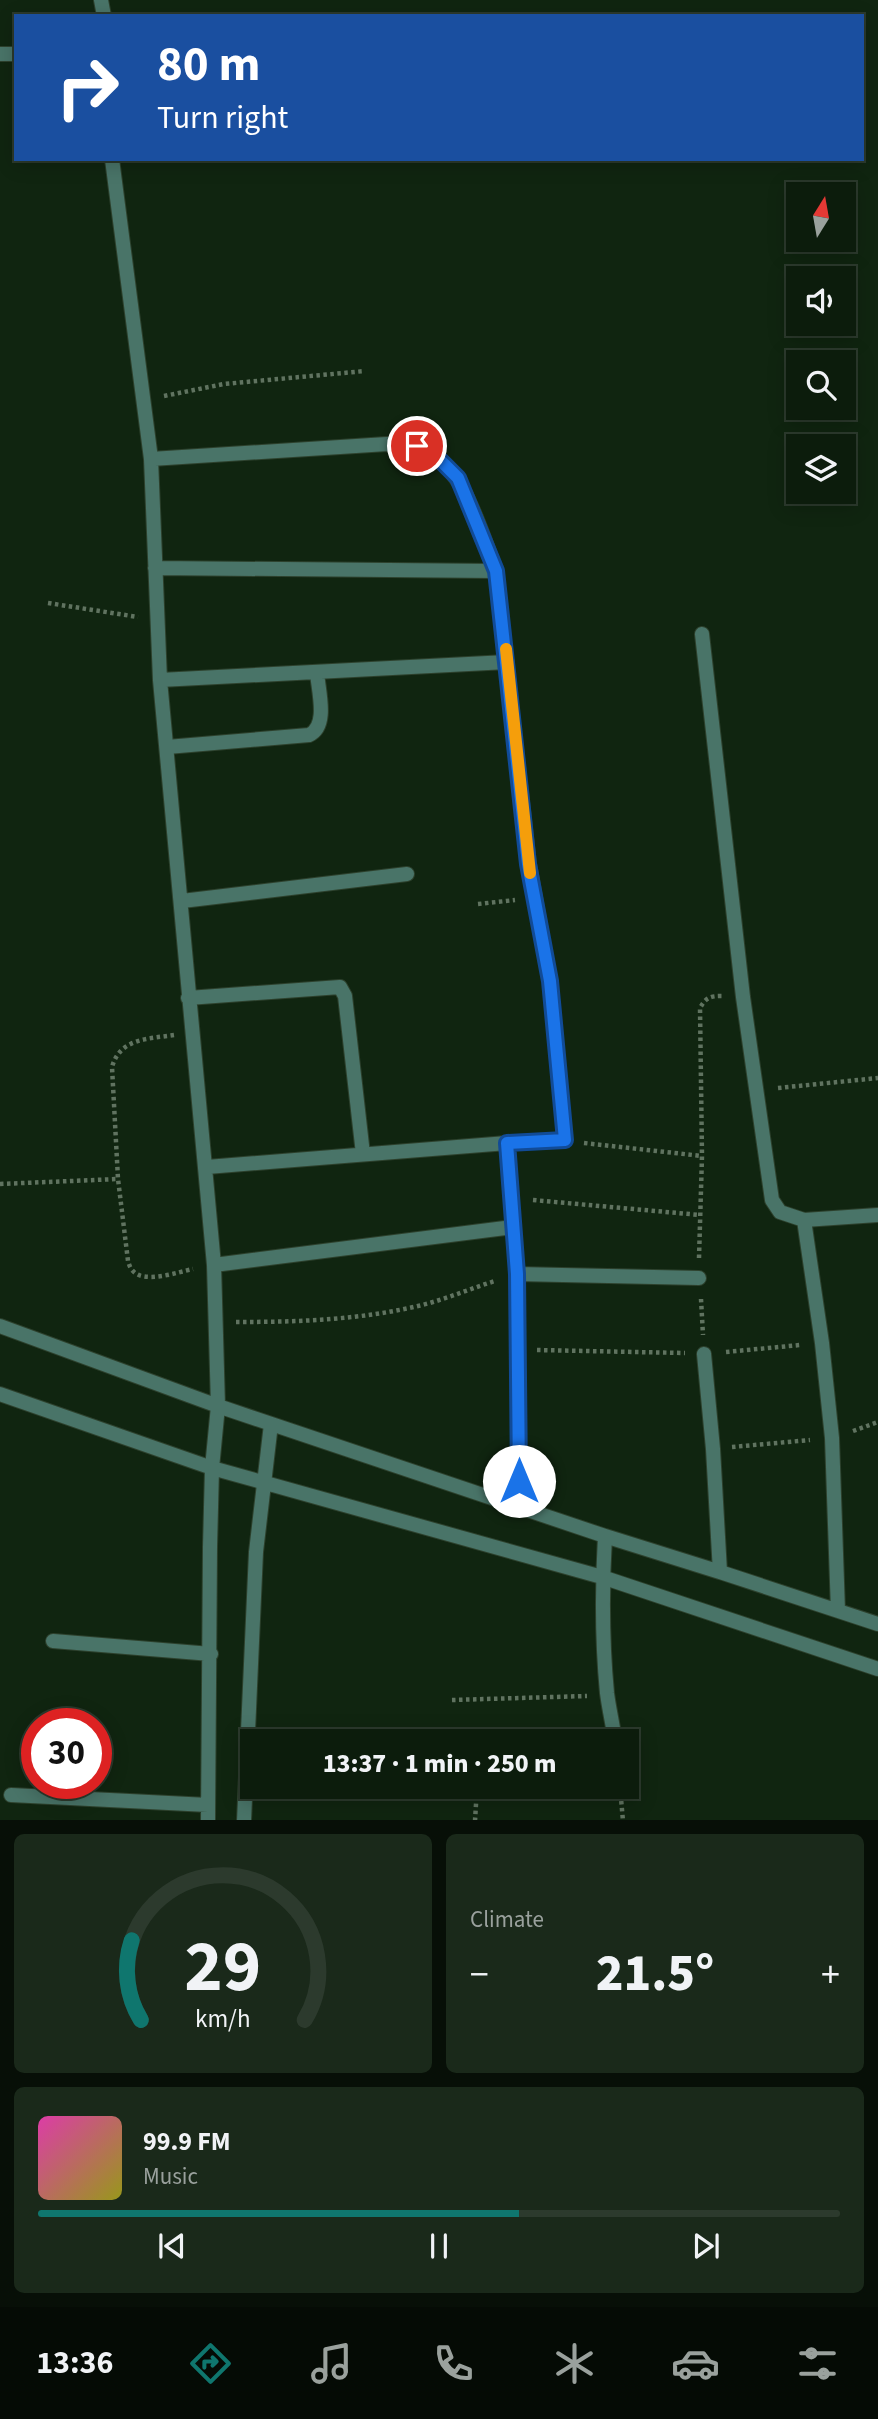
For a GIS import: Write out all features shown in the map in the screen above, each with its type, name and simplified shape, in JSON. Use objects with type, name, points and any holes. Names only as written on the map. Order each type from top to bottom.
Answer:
[{"type":"street","points":[[113,161],[151,458],[160,680],[215,1265],[218,1406],[212,1468],[208,1820]]},
{"type":"street","points":[[151,458],[387,444],[417,446],[435,455],[458,478],[496,571],[528,864],[550,981],[565,1140],[207,1167]]},
{"type":"street","points":[[155,568],[496,571]]},
{"type":"street","points":[[702,634],[743,997],[772,1200],[780,1212],[804,1220],[878,1215]]},
{"type":"street","points":[[160,680],[507,662]]},
{"type":"street","points":[[167,747],[309,735],[315,732],[321,722],[317,672]]},
{"type":"street","points":[[182,901],[407,874]]},
{"type":"street","points":[[188,998],[340,987],[345,996],[363,1154]]},
{"type":"street","points":[[507,1143],[517,1274],[519,1508]]},
{"type":"street","points":[[804,1220],[822,1343],[832,1438],[838,1611]]},
{"type":"street","points":[[215,1265],[513,1227]]},
{"type":"street","points":[[517,1274],[699,1278]]},
{"type":"street","points":[[0,1326],[218,1406],[519,1508],[878,1623]]},
{"type":"street","points":[[704,1354],[720,1572]]},
{"type":"street","points":[[0,1394],[212,1468],[602,1577],[878,1668]]},
{"type":"street","points":[[250,1729],[256,1552],[271,1424]]},
{"type":"street","points":[[605,1536],[602,1577],[603,1640],[607,1696],[613,1729]]},
{"type":"street","points":[[53,1641],[211,1654]]},
{"type":"street","points":[[11,1795],[208,1805]]},
{"type":"street","points":[[244,1820],[246,1799]]},
{"type":"path","points":[[143,400],[223,384],[365,371]]},
{"type":"path","points":[[48,604],[156,620]]},
{"type":"path","points":[[478,904],[535,897]]},
{"type":"path","points":[[704,1354],[699,1278],[702,1156],[700,1008],[710,996],[743,997]]},
{"type":"path","points":[[192,1032],[129,1043],[114,1058],[112,1067],[118,1179],[128,1261],[133,1271],[140,1276],[153,1277],[215,1265]]},
{"type":"path","points":[[757,1090],[878,1078]]},
{"type":"path","points":[[565,1140],[702,1156]]},
{"type":"path","points":[[0,1184],[118,1179]]},
{"type":"path","points":[[510,1198],[700,1215]]},
{"type":"path","points":[[217,1322],[301,1322],[357,1317],[419,1306],[517,1274]]},
{"type":"path","points":[[519,1349],[704,1354],[822,1343]]},
{"type":"path","points":[[713,1449],[832,1438]]},
{"type":"path","points":[[452,1700],[607,1696]]},
{"type":"path","points":[[475,1820],[476,1799]]},
{"type":"path","points":[[621,1799],[623,1820]]},
{"type":"slow traffic","points":[[506,649],[530,873]]},
{"type":"route","points":[[417,446],[435,455],[458,478],[496,571],[528,864],[550,981],[565,1140],[507,1143],[517,1274],[519,1481]]}]
